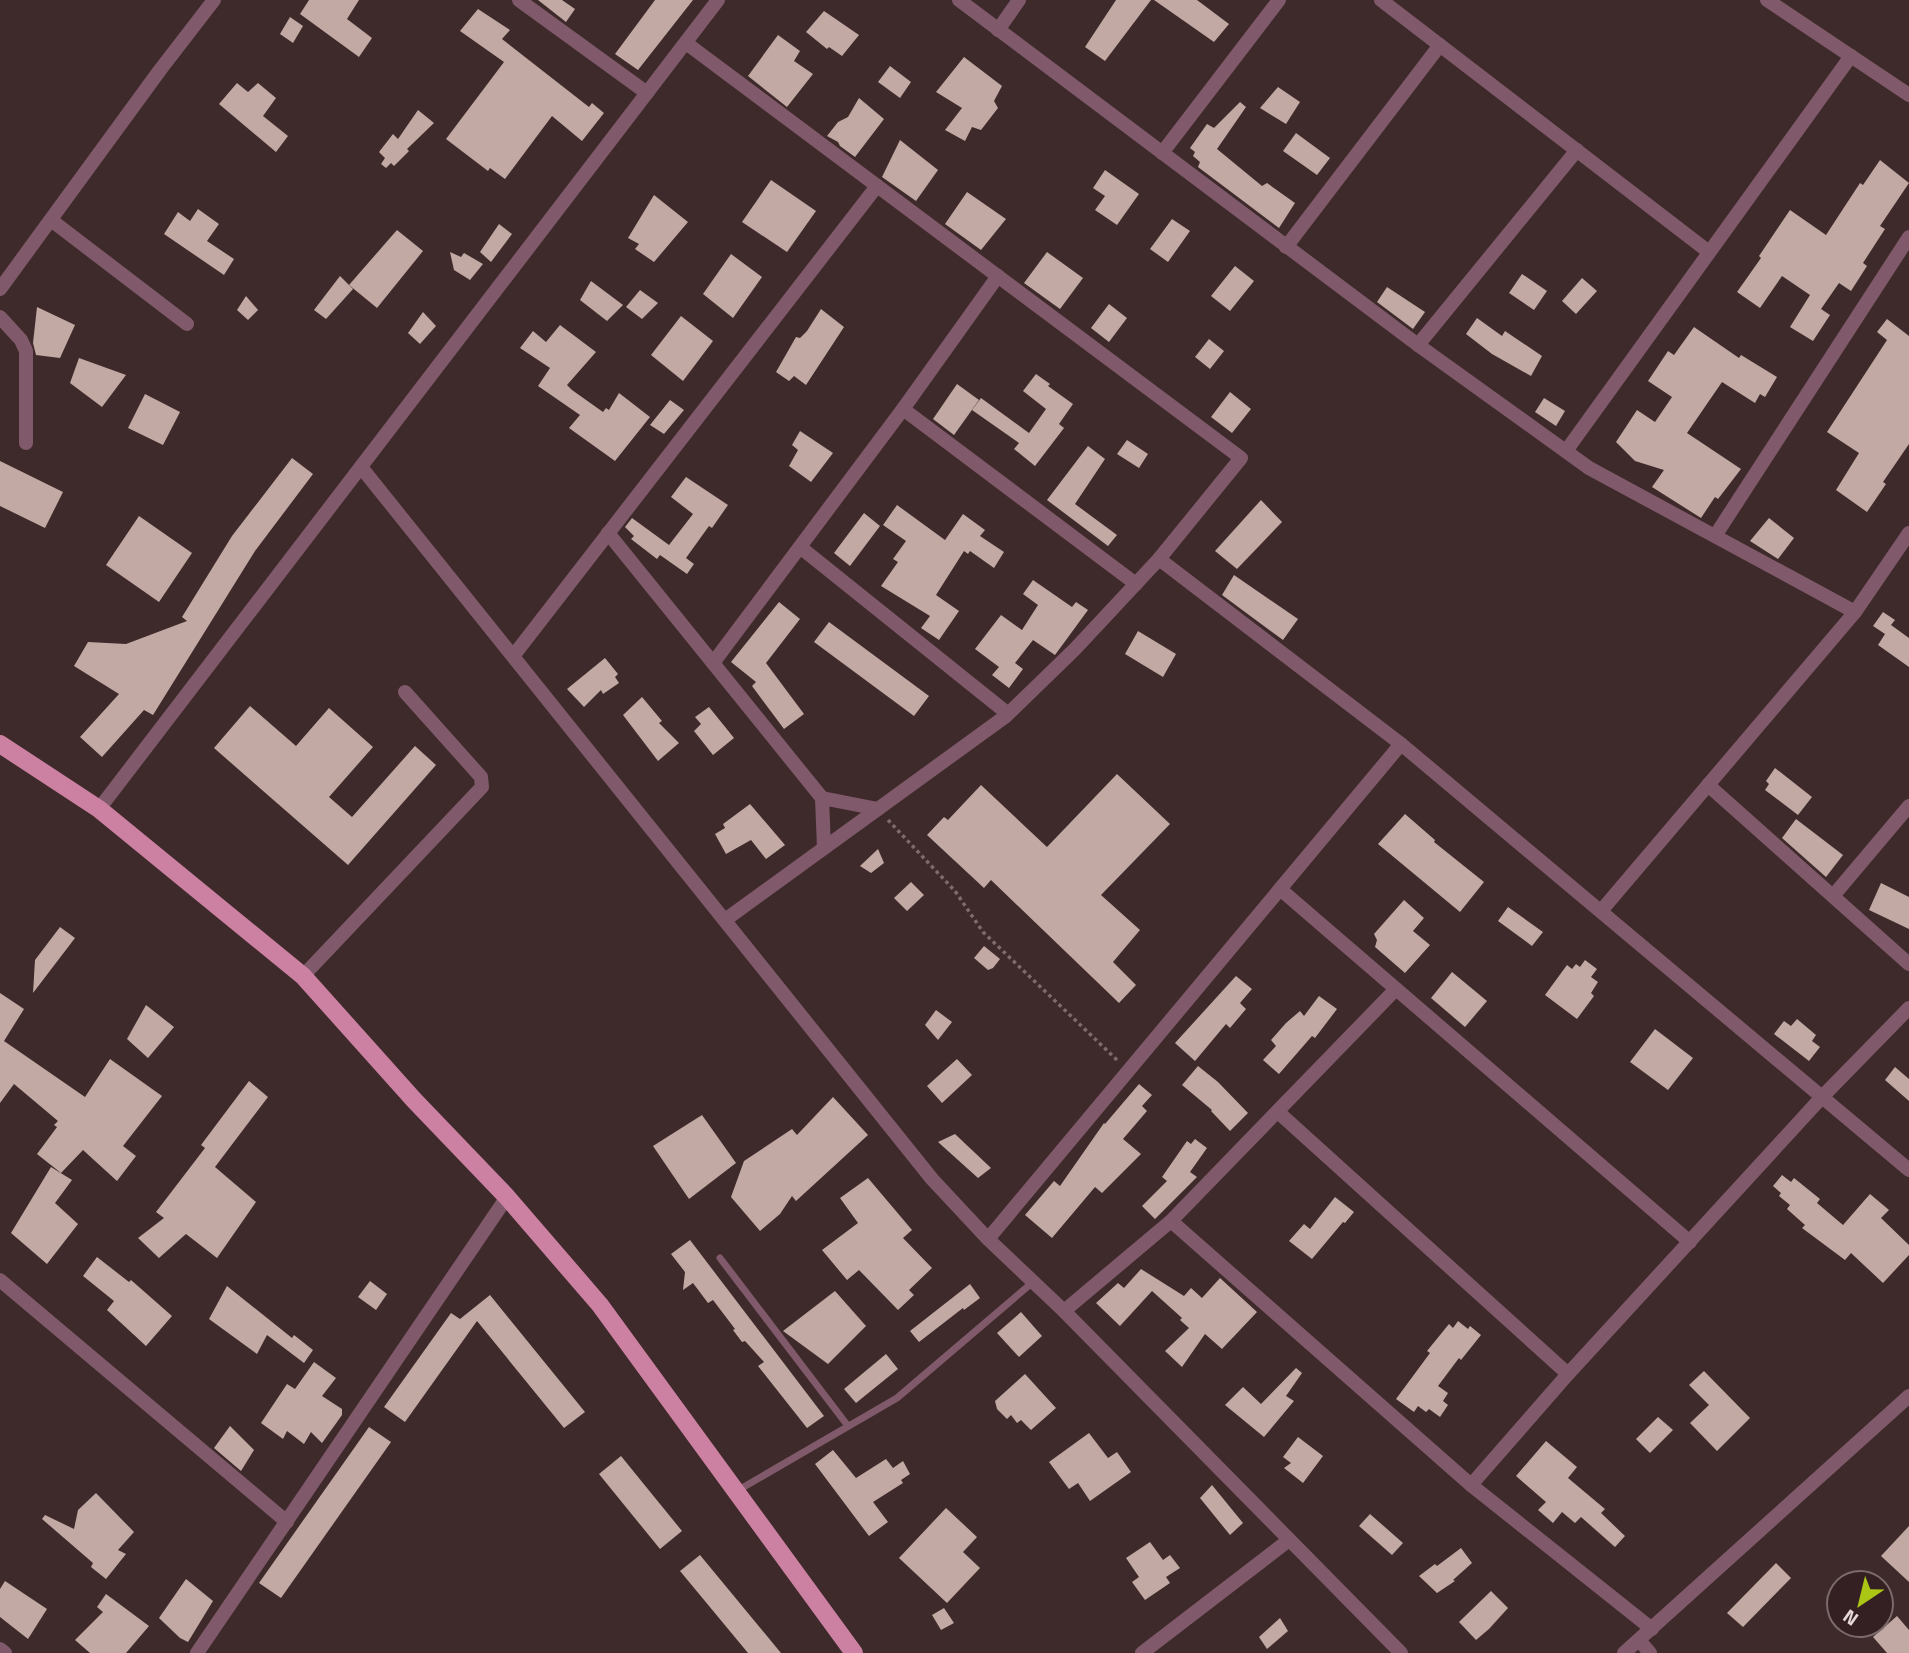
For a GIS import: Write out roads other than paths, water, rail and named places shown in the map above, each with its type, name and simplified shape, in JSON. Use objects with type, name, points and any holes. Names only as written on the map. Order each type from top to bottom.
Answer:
[{"type":"main road","points":[[0,744],[99,809],[303,976],[414,1100],[507,1197],[600,1305],[854,1653]]},
{"type":"street","points":[[0,289],[214,0]]},
{"type":"street","points":[[519,0],[647,93]]},
{"type":"street","points":[[99,809],[718,0]]},
{"type":"street","points":[[959,0],[1418,345],[1590,468],[1855,612]]},
{"type":"street","points":[[998,30],[1019,0]]},
{"type":"street","points":[[1162,153],[1279,0]]},
{"type":"street","points":[[1381,0],[1709,252]]},
{"type":"street","points":[[1766,0],[1909,95]]},
{"type":"street","points":[[686,43],[1241,458],[1159,559],[1075,649],[1006,716],[725,920]]},
{"type":"street","points":[[1286,247],[1440,45]]},
{"type":"street","points":[[1566,451],[1851,56]]},
{"type":"street","points":[[1418,345],[1577,150]]},
{"type":"street","points":[[514,655],[877,186]]},
{"type":"street","points":[[51,220],[187,324]]},
{"type":"street","points":[[1714,536],[1909,237]]},
{"type":"street","points":[[713,663],[903,409],[998,276]]},
{"type":"street","points":[[0,317],[21,340],[26,351],[26,443]]},
{"type":"street","points":[[903,409],[1136,584]]},
{"type":"street","points":[[361,467],[932,1179],[988,1239],[1064,1311],[1401,1653]]},
{"type":"street","points":[[608,533],[822,797],[824,848]]},
{"type":"street","points":[[1601,911],[1855,612],[1909,533]]},
{"type":"street","points":[[800,548],[1007,713]]},
{"type":"street","points":[[1159,559],[1401,744],[1909,1170]]},
{"type":"street","points":[[303,976],[482,787],[481,777],[405,692]]},
{"type":"street","points":[[988,1239],[1401,744]]},
{"type":"street","points":[[1708,785],[1909,964]]},
{"type":"street","points":[[822,797],[878,809]]},
{"type":"street","points":[[1833,896],[1909,806]]},
{"type":"street","points":[[1280,889],[1690,1242]]},
{"type":"street","points":[[1064,1311],[1171,1221],[1396,989]]},
{"type":"street","points":[[1471,1485],[1568,1374],[1822,1097],[1909,1008]]},
{"type":"street","points":[[1278,1112],[1568,1374]]},
{"type":"street","points":[[197,1653],[507,1197]]},
{"type":"street","points":[[1171,1221],[1471,1485],[1652,1629]]},
{"type":"street","points":[[0,1280],[287,1522]]},
{"type":"street","points":[[1624,1653],[1909,1396]]},
{"type":"street","points":[[1142,1653],[1289,1540]]},
{"type":"street","points":[[1639,1640],[1650,1653]]},
{"type":"street","points":[[0,1649],[5,1653]]},
{"type":"lane","points":[[720,1258],[848,1426]]},
{"type":"lane","points":[[735,1492],[897,1398],[1033,1282]]}]
